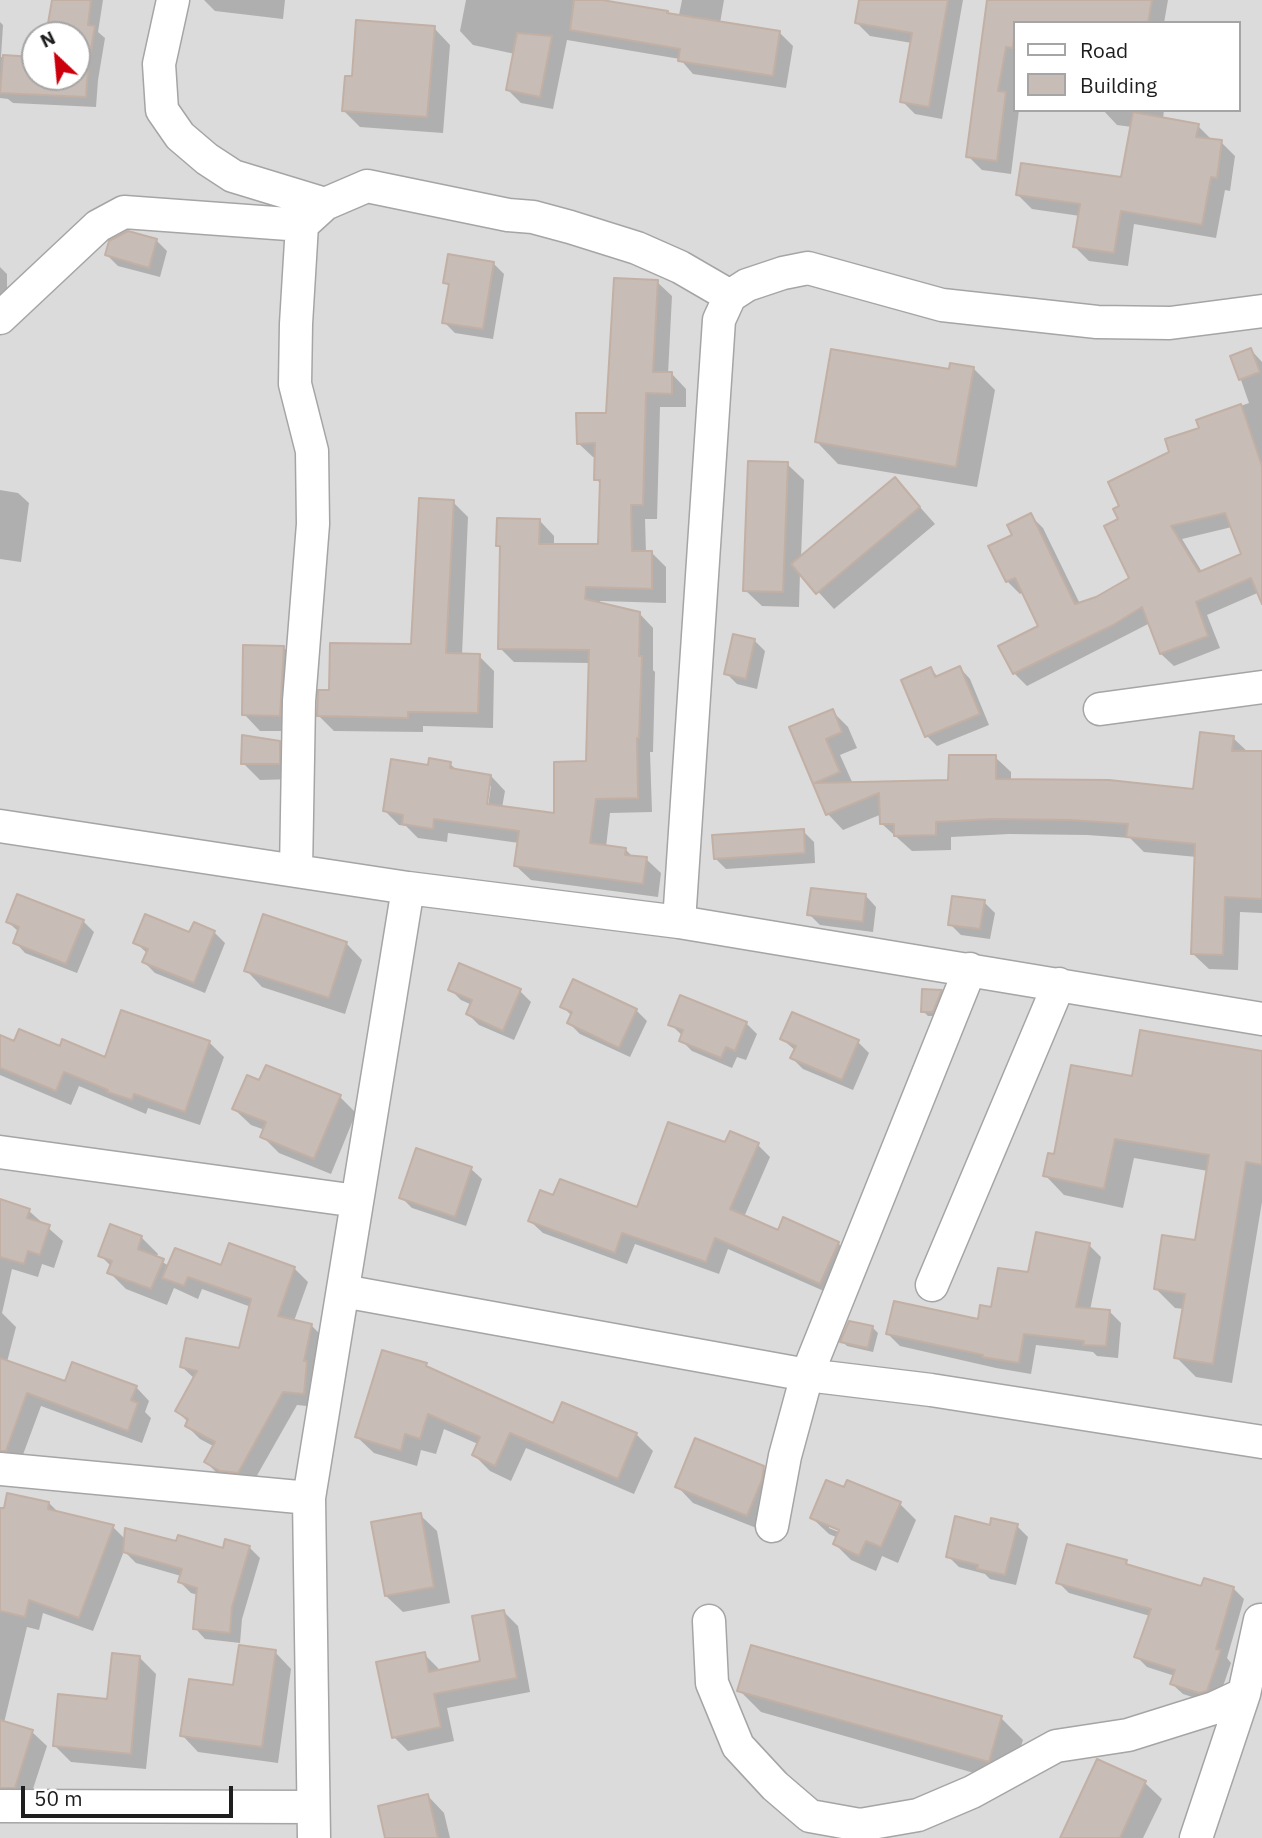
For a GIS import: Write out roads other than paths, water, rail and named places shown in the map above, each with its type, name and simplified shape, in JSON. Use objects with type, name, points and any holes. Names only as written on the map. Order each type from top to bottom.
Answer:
[{"type":"street","points":[[173,0],[159,64],[162,110],[180,136],[233,176],[325,204]]},
{"type":"street","points":[[296,871],[299,701],[313,524],[312,451],[296,384],[296,324],[302,225],[325,204],[367,186],[508,215],[533,217],[637,248],[680,267],[730,296]]},
{"type":"street","points":[[0,318],[98,226],[124,212],[302,225]]},
{"type":"street","points":[[679,922],[719,320],[730,296],[747,285],[808,268],[942,305],[1097,322],[1170,323],[1262,311]]},
{"type":"street","points":[[1100,709],[1262,687]]},
{"type":"street","points":[[0,826],[408,888],[679,922],[1262,1019]]},
{"type":"street","points":[[0,1806],[313,1823],[309,1498],[408,888]]},
{"type":"street","points":[[772,1526],[785,1456],[807,1375],[970,969]]},
{"type":"street","points":[[932,1285],[1059,984]]},
{"type":"street","points":[[0,1152],[357,1200]]},
{"type":"street","points":[[343,1291],[807,1375],[931,1390],[1262,1442]]},
{"type":"street","points":[[0,1469],[309,1498]]},
{"type":"street","points":[[1196,1838],[1244,1694],[1261,1616]]},
{"type":"street","points":[[709,1621],[712,1683],[738,1746],[775,1786],[810,1816],[860,1825],[918,1815],[972,1791],[1056,1746],[1128,1735],[1214,1708],[1244,1694]]}]
